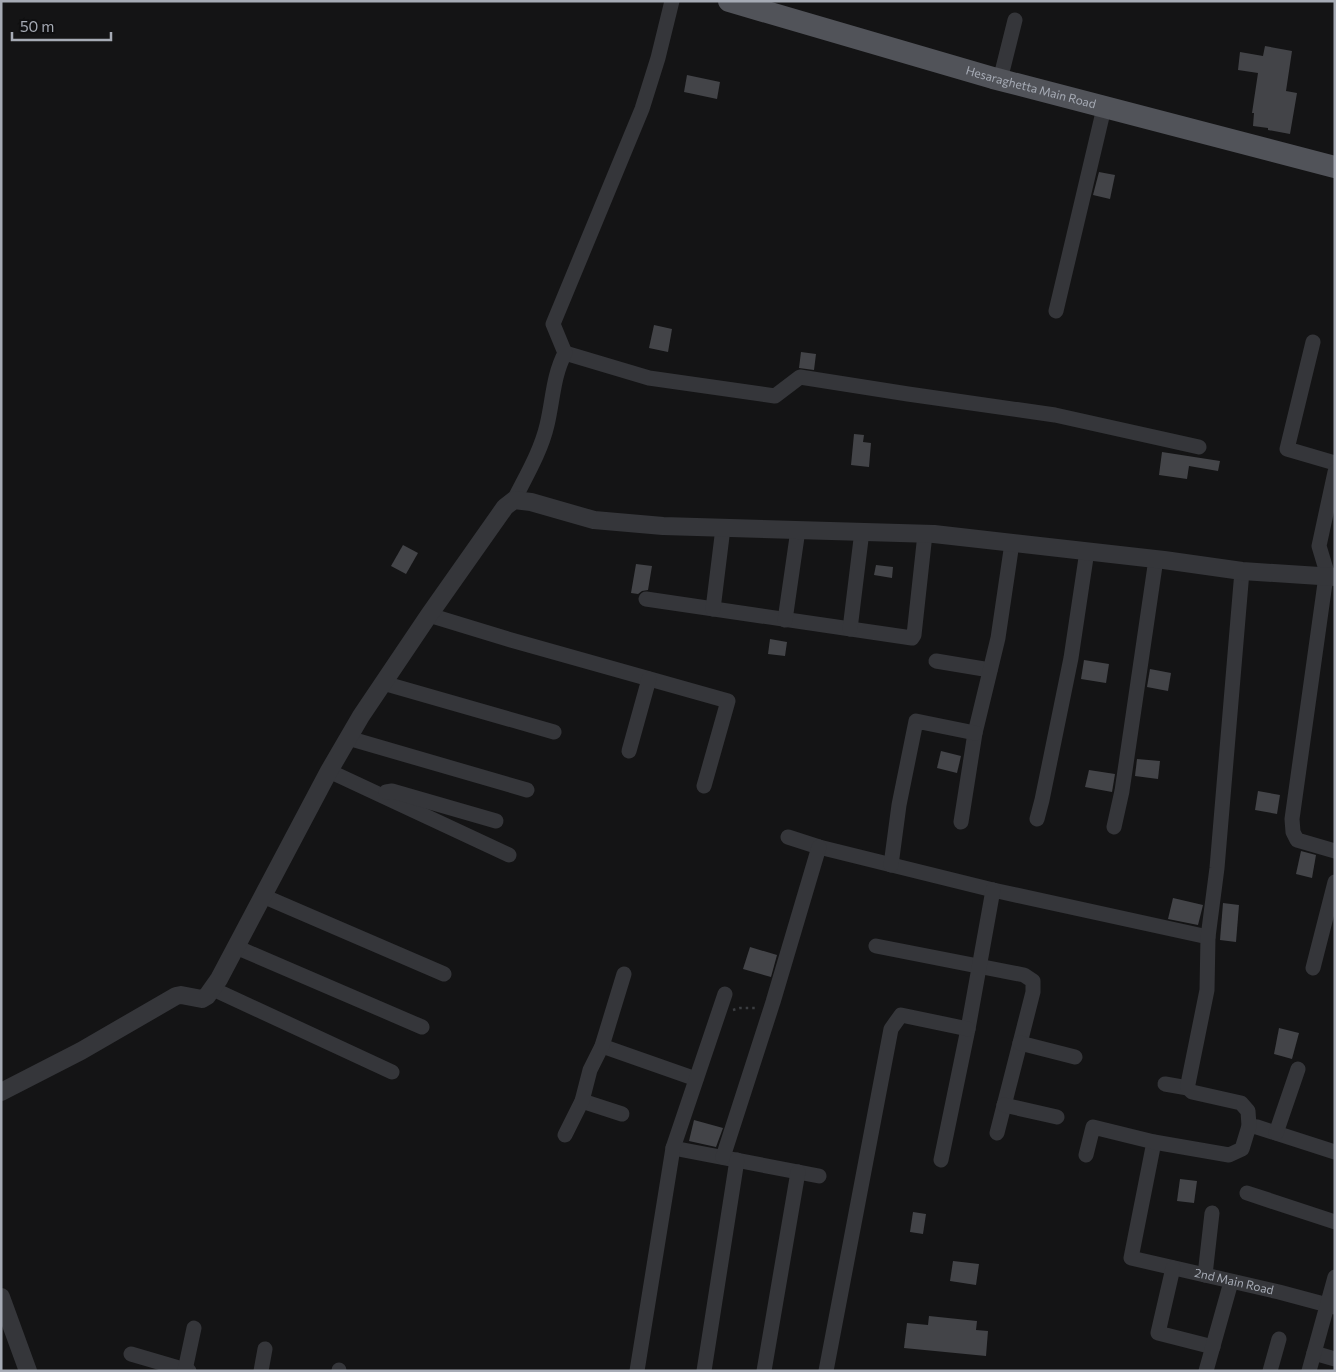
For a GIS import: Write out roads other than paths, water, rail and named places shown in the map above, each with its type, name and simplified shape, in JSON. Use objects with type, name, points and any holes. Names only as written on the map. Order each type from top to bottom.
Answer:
[{"type":"main road","name":"Hesaraghetta Main Road","points":[[729,1],[1000,80],[1335,167]]},
{"type":"street","points":[[1,1092],[81,1051],[176,996],[181,995],[202,999],[207,996],[236,947],[348,738],[429,615],[505,506],[514,500],[542,442],[548,424],[554,380],[565,353],[553,324],[642,109],[658,58],[672,1]]},
{"type":"street","points":[[1000,80],[1015,20]]},
{"type":"street","points":[[1056,311],[1104,108]]},
{"type":"street","points":[[1314,342],[1287,449],[1335,462]]},
{"type":"street","points":[[565,353],[649,378],[736,391],[775,396],[800,377],[1055,415],[1200,447]]},
{"type":"street","points":[[1335,472],[1319,546],[1329,577],[1292,819],[1293,832],[1298,840],[1335,851]]},
{"type":"street","points":[[514,500],[531,502],[594,520],[663,526],[926,534],[1156,559],[1242,571],[1329,577]]},
{"type":"street","points":[[713,609],[723,528]]},
{"type":"street","points":[[785,620],[798,530]]},
{"type":"street","points":[[850,629],[862,531]]},
{"type":"street","points":[[646,599],[912,638],[926,534]]},
{"type":"street","points":[[961,822],[975,733],[998,638],[1012,543]]},
{"type":"street","points":[[1037,819],[1071,658],[1087,551]]},
{"type":"street","points":[[1114,827],[1122,790],[1156,559]]},
{"type":"street","points":[[1188,1088],[1207,990],[1208,937],[1217,868],[1242,571]]},
{"type":"street","points":[[429,615],[728,701],[704,786]]},
{"type":"street","points":[[936,661],[990,670]]},
{"type":"street","points":[[629,751],[649,679]]},
{"type":"street","points":[[383,683],[554,732]]},
{"type":"street","points":[[891,865],[899,805],[916,721],[975,733]]},
{"type":"street","points":[[348,738],[527,790]]},
{"type":"street","points":[[329,772],[508,855]]},
{"type":"street","points":[[376,794],[392,792],[496,820]]},
{"type":"street","points":[[788,837],[819,847],[993,890],[1208,937]]},
{"type":"street","points":[[704,1371],[730,1159],[771,1007],[819,847]]},
{"type":"street","points":[[1313,968],[1335,882]]},
{"type":"street","points":[[941,1160],[968,1029],[993,890]]},
{"type":"street","points":[[263,896],[444,974]]},
{"type":"street","points":[[876,946],[1024,975],[1033,981],[1033,992],[997,1133]]},
{"type":"street","points":[[236,947],[422,1027]]},
{"type":"street","points":[[565,1135],[582,1101],[590,1070],[602,1046],[624,974]]},
{"type":"street","points":[[212,989],[392,1072]]},
{"type":"street","points":[[637,1371],[673,1148],[725,994]]},
{"type":"street","points":[[826,1371],[891,1029],[901,1015],[968,1029]]},
{"type":"street","points":[[1020,1044],[1075,1057]]},
{"type":"street","points":[[602,1046],[696,1079]]},
{"type":"street","points":[[1276,1133],[1298,1069]]},
{"type":"street","points":[[1086,1155],[1093,1127],[1154,1142],[1228,1155],[1242,1149],[1249,1126],[1248,1112],[1241,1103],[1192,1092],[1188,1088],[1165,1084]]},
{"type":"street","points":[[582,1101],[622,1114]]},
{"type":"street","points":[[1004,1105],[1057,1117]]},
{"type":"street","points":[[1249,1126],[1257,1126],[1335,1152]]},
{"type":"street","name":"2nd Main Road","points":[[1154,1142],[1132,1258],[1331,1306]]},
{"type":"street","points":[[673,1148],[819,1176]]},
{"type":"street","points":[[764,1371],[798,1172]]},
{"type":"street","points":[[1247,1193],[1335,1222]]},
{"type":"street","points":[[1205,1276],[1212,1214]]},
{"type":"street","points":[[1173,1268],[1158,1333],[1213,1347]]},
{"type":"street","points":[[1309,1371],[1331,1306],[1335,1277]]},
{"type":"street","points":[[1206,1371],[1231,1282]]},
{"type":"street","points":[[1,1297],[28,1371]]},
{"type":"street","points":[[131,1354],[187,1370],[194,1328]]},
{"type":"street","points":[[1270,1371],[1279,1339]]},
{"type":"street","points":[[261,1371],[265,1349]]},
{"type":"street","points":[[1314,1353],[1335,1359]]}]
